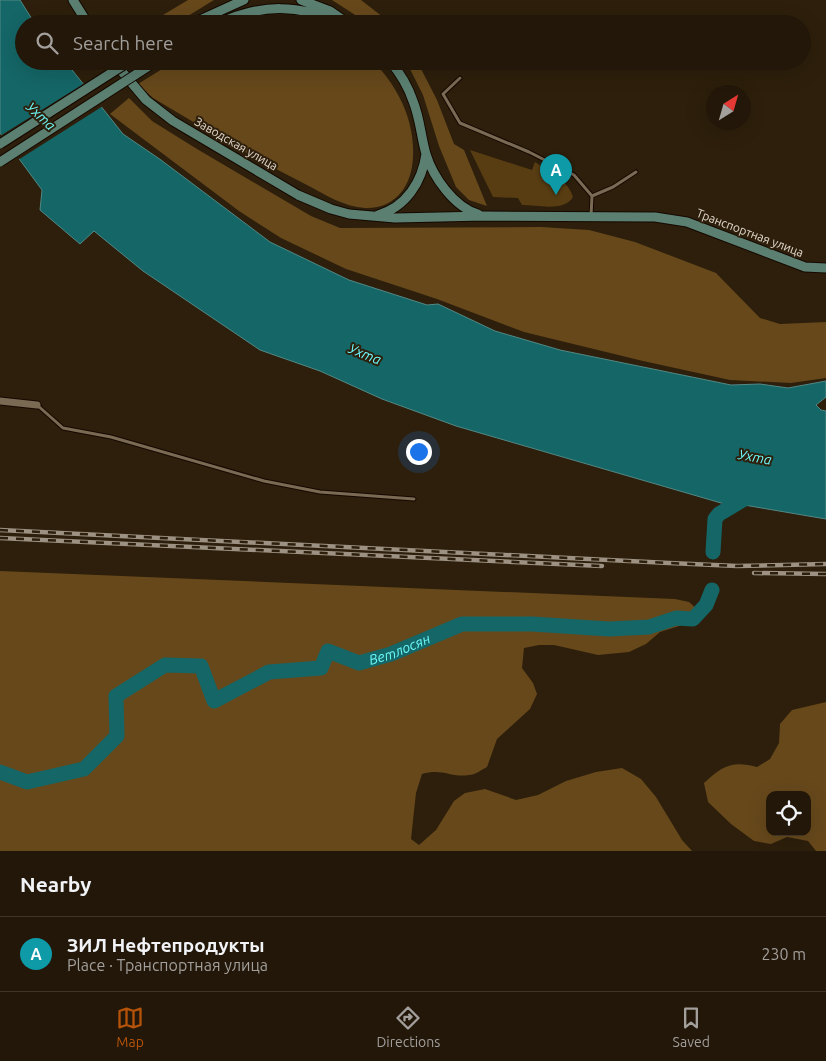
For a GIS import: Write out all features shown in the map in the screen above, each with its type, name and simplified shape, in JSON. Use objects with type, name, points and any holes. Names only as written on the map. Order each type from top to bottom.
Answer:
[{"type":"street","points":[[73,0],[82,15]]},
{"type":"street","points":[[211,15],[244,0]]},
{"type":"street","points":[[301,0],[336,15]]},
{"type":"street","points":[[242,15],[252,11],[280,7],[308,11],[318,15]]},
{"type":"street","points":[[0,144],[116,70]]},
{"type":"street","name":"Заводская улица","points":[[121,70],[146,100],[173,121],[306,199],[331,209],[367,216],[395,218],[485,216]]},
{"type":"street","points":[[0,162],[142,70]]},
{"type":"street","points":[[397,70],[413,101],[426,154],[438,178],[452,196],[469,210],[485,216]]},
{"type":"street","points":[[367,216],[390,211],[404,200],[420,174],[426,154]]},
{"type":"street","name":"Транспортная улица","points":[[485,216],[655,217],[687,222],[788,262],[805,267],[826,268]]},
{"type":"street","points":[[0,400],[37,405]]},
{"type":"lane","points":[[460,78],[443,94],[460,123],[529,152],[574,175],[592,196],[591,216]]},
{"type":"lane","points":[[592,196],[613,187],[636,172]]},
{"type":"lane","points":[[37,405],[62,428],[111,437],[264,481],[320,492],[414,499]]},
{"type":"shaded area","points":[[188,0],[214,0],[190,15],[163,15]]},
{"type":"shaded area","points":[[332,0],[361,0],[380,15],[355,15]]},
{"type":"shaded area","points":[[161,70],[381,70],[403,105],[411,130],[413,157],[406,186],[394,200],[376,207],[365,208],[349,205],[266,164],[209,132],[153,98],[138,84]]},
{"type":"shaded area","points":[[410,70],[422,70],[437,100],[454,144],[464,150],[487,206],[469,200],[456,187],[439,146],[423,95]]},
{"type":"shaded area","points":[[129,98],[152,121],[197,149],[311,216],[340,228],[541,227],[589,230],[635,242],[716,273],[760,318],[780,324],[826,322],[826,378],[791,383],[730,380],[643,361],[524,332],[437,299],[346,269],[281,238],[239,211],[110,114]]},
{"type":"shaded area","points":[[470,150],[532,170],[535,162],[562,181],[571,191],[573,197],[563,205],[550,207],[522,205],[518,198],[493,197]]},
{"type":"shaded area","points":[[0,571],[675,599],[689,602],[697,609],[695,621],[660,632],[646,644],[629,652],[598,655],[554,645],[524,648],[522,668],[533,683],[537,694],[530,709],[497,739],[487,767],[471,775],[462,776],[441,772],[422,774],[416,793],[411,839],[419,845],[436,830],[454,801],[465,793],[485,789],[516,800],[538,795],[566,781],[596,772],[622,768],[641,779],[656,797],[682,840],[692,851],[0,851]]},
{"type":"shaded area","points":[[826,702],[826,851],[816,851],[808,841],[787,837],[771,844],[754,841],[731,824],[708,802],[704,783],[716,772],[728,766],[741,764],[757,767],[770,759],[779,743],[780,724],[792,710]]},
{"type":"water","name":"Ухта","points":[[0,0],[20,0],[29,15],[15,15],[15,70],[72,70],[123,134],[161,160],[270,242],[349,280],[427,305],[438,304],[495,331],[560,350],[731,385],[760,384],[788,388],[826,381],[826,397],[816,405],[821,410],[826,411],[826,519],[744,505],[728,505],[456,426],[382,399],[320,371],[260,350],[143,271],[94,231],[80,244],[40,210],[42,190],[0,133]]},
{"type":"pier","points":[[85,83],[103,106],[18,160],[0,136]]},
{"type":"waterway","name":"Ветлосян","points":[[713,552],[715,519],[719,514],[751,495]]},
{"type":"waterway","name":"Ветлосян","points":[[0,772],[27,782],[84,769],[117,736],[116,696],[165,665],[201,666],[214,701],[269,672],[321,668],[328,651],[359,663],[391,654],[462,624],[532,624],[609,629],[649,627],[676,618],[693,619],[706,605],[712,590]]},
{"type":"railway","points":[[0,530],[737,566],[826,564]]},
{"type":"railway","points":[[0,538],[602,566]]},
{"type":"railway","points":[[754,573],[826,574]]},
{"type":"place","name":"ЗИЛ Нефтепродукты","points":[[556,195]]}]
